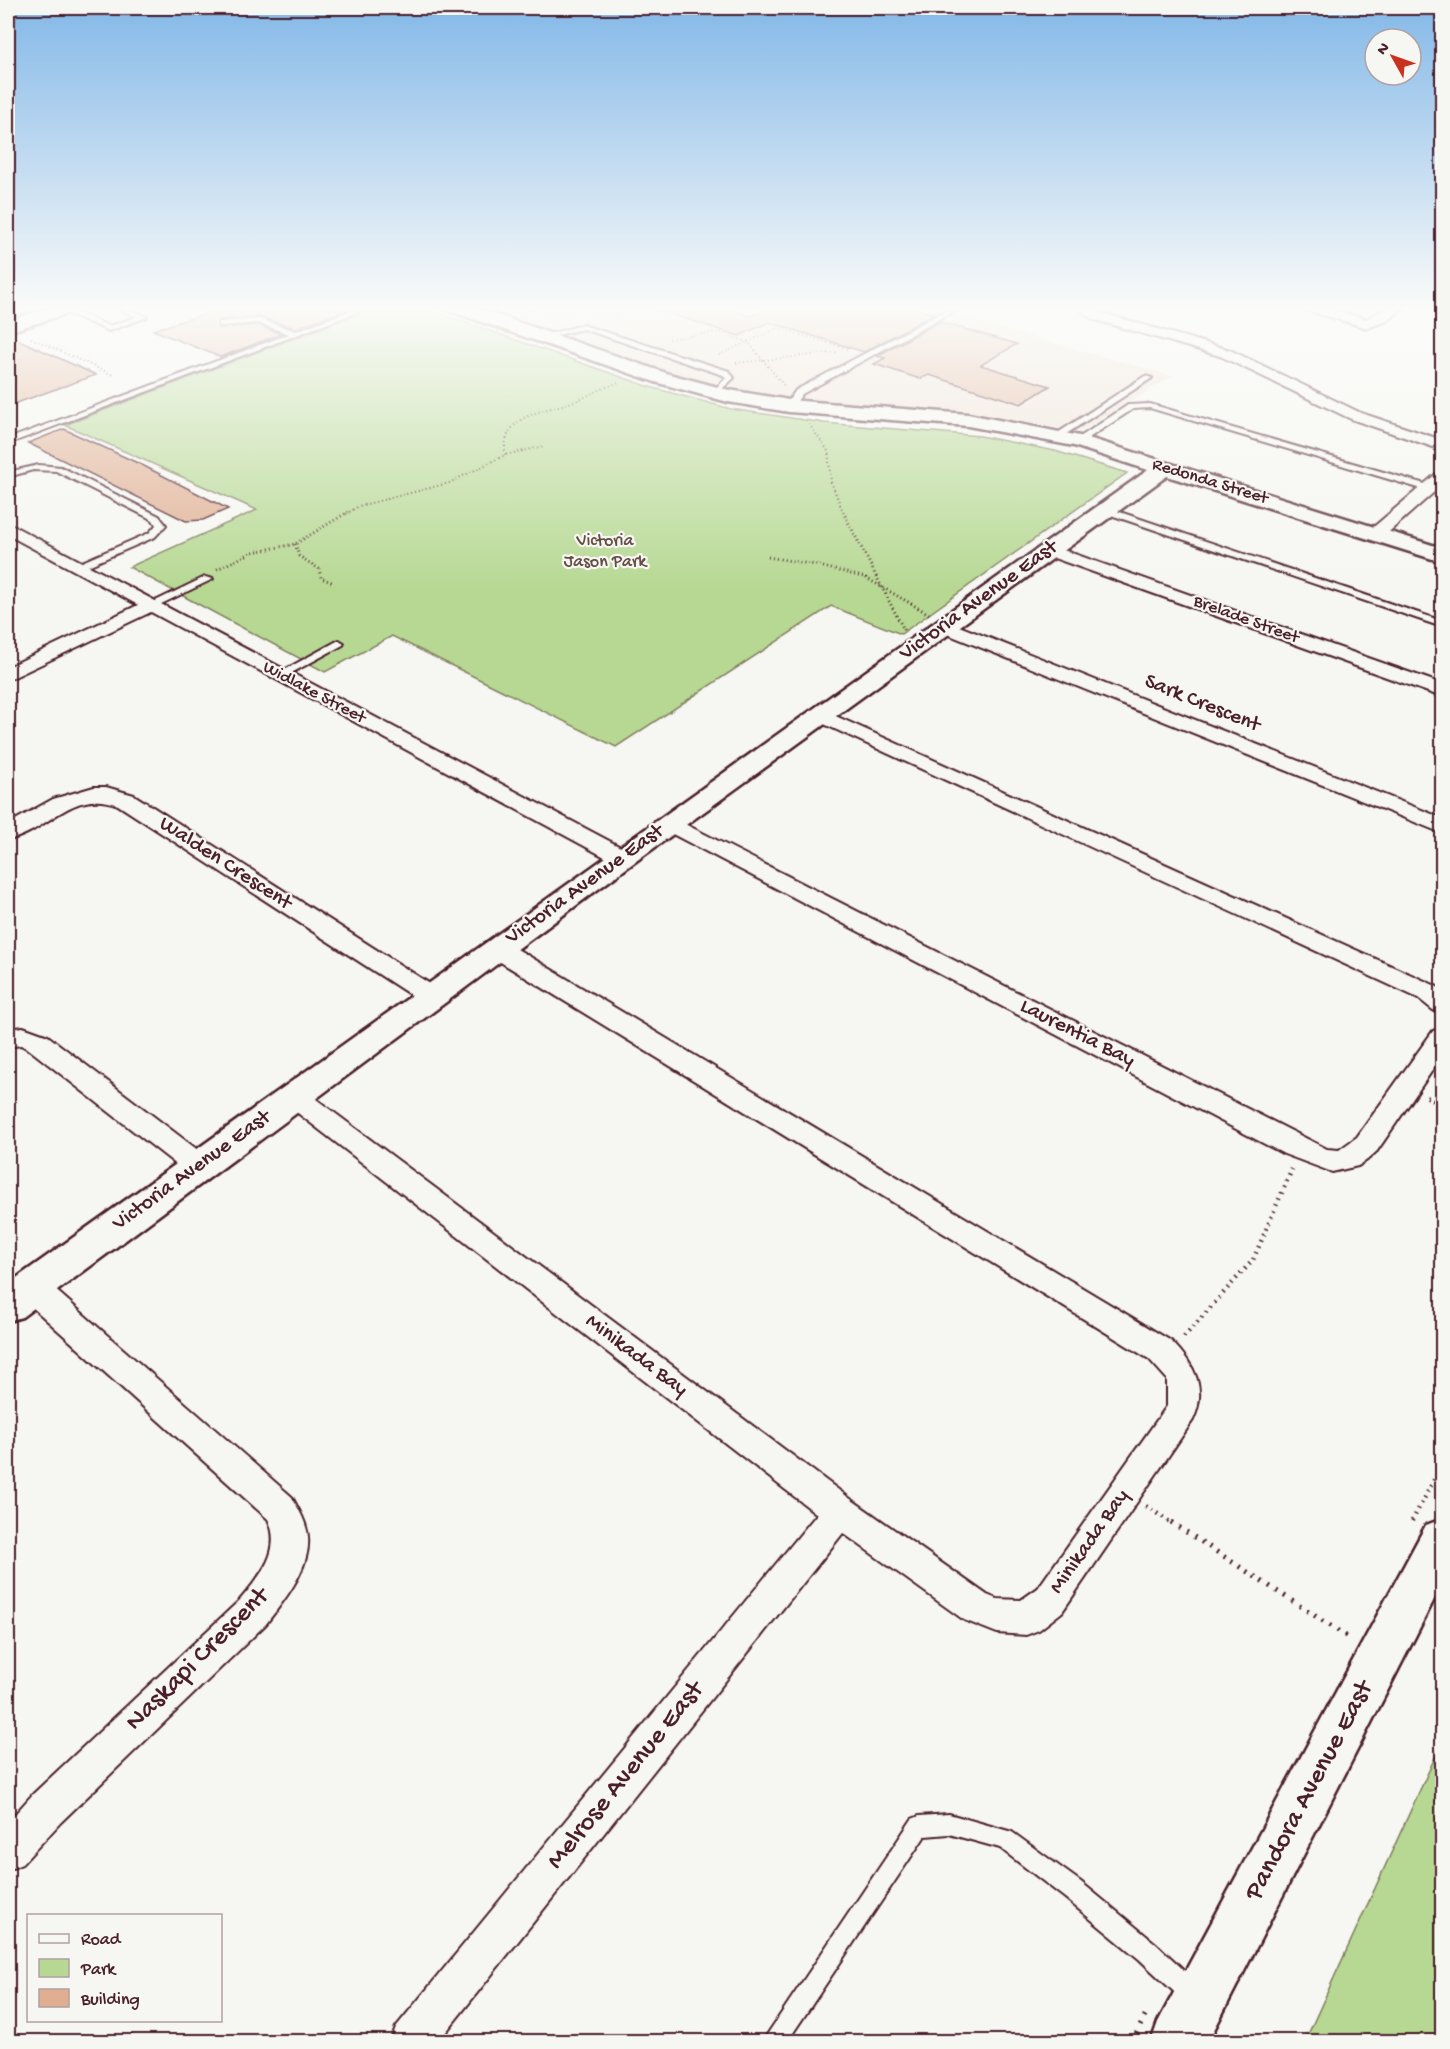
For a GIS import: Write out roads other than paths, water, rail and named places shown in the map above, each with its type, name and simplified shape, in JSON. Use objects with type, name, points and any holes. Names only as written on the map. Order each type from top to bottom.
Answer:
[{"type":"street","name":"Redonda Street","points":[[803,401],[968,420],[1078,441],[1443,555]]},
{"type":"street","points":[[1324,401],[1406,435],[1443,445]]},
{"type":"street","name":"Victoria Avenue East","points":[[20,1297],[197,1165],[295,1097],[820,715],[938,620],[1049,550],[1164,468]]},
{"type":"street","points":[[1376,534],[1436,490],[1443,477]]},
{"type":"street","name":"Widlake Street","points":[[8,528],[622,857]]},
{"type":"street","name":"Brelade Street","points":[[1049,550],[1443,691]]},
{"type":"street","points":[[8,674],[150,606]]},
{"type":"street","name":"Sark Crescent","points":[[938,620],[1443,826]]},
{"type":"street","points":[[820,715],[1427,992],[1443,1004]]},
{"type":"street","name":"Walden Crescent","points":[[8,833],[75,798],[94,793],[110,794],[126,800],[432,997]]},
{"type":"street","name":"Laurentia Bay","points":[[669,823],[1302,1150],[1336,1162],[1353,1158],[1367,1144],[1443,1037]]},
{"type":"street","name":"Minikada Bay","points":[[295,1097],[840,1511],[976,1608],[997,1616],[1026,1618],[1050,1600],[1182,1410],[1186,1385],[1179,1370],[1160,1350],[498,949]]},
{"type":"street","points":[[8,1038],[23,1036],[39,1043],[197,1165]]},
{"type":"street","name":"Naskapi Crescent","points":[[8,1850],[47,1808],[253,1612],[272,1588],[288,1558],[291,1531],[280,1508],[20,1297]]},
{"type":"street","name":"Melrose Avenue East","points":[[411,2042],[840,1511]]},
{"type":"street","name":"Pandora Avenue East","points":[[1188,2021],[1443,1540]]},
{"type":"lane","points":[[8,442],[118,401]]},
{"type":"lane","points":[[1057,436],[1113,401]]},
{"type":"lane","points":[[1078,441],[1131,407],[1150,406],[1436,490]]},
{"type":"lane","points":[[8,475],[22,469],[44,466],[58,469],[156,518],[161,525],[152,535],[78,567]]},
{"type":"lane","points":[[1105,510],[1443,624]]},
{"type":"lane","points":[[150,606],[208,579]]},
{"type":"lane","points":[[280,675],[339,643]]},
{"type":"lane","points":[[773,2042],[919,1826],[949,1824],[1005,1839],[1073,1890],[1147,1951],[1188,2021]]},
{"type":"park label","name":"Victoria Jason Park","points":[[605,551]]}]
